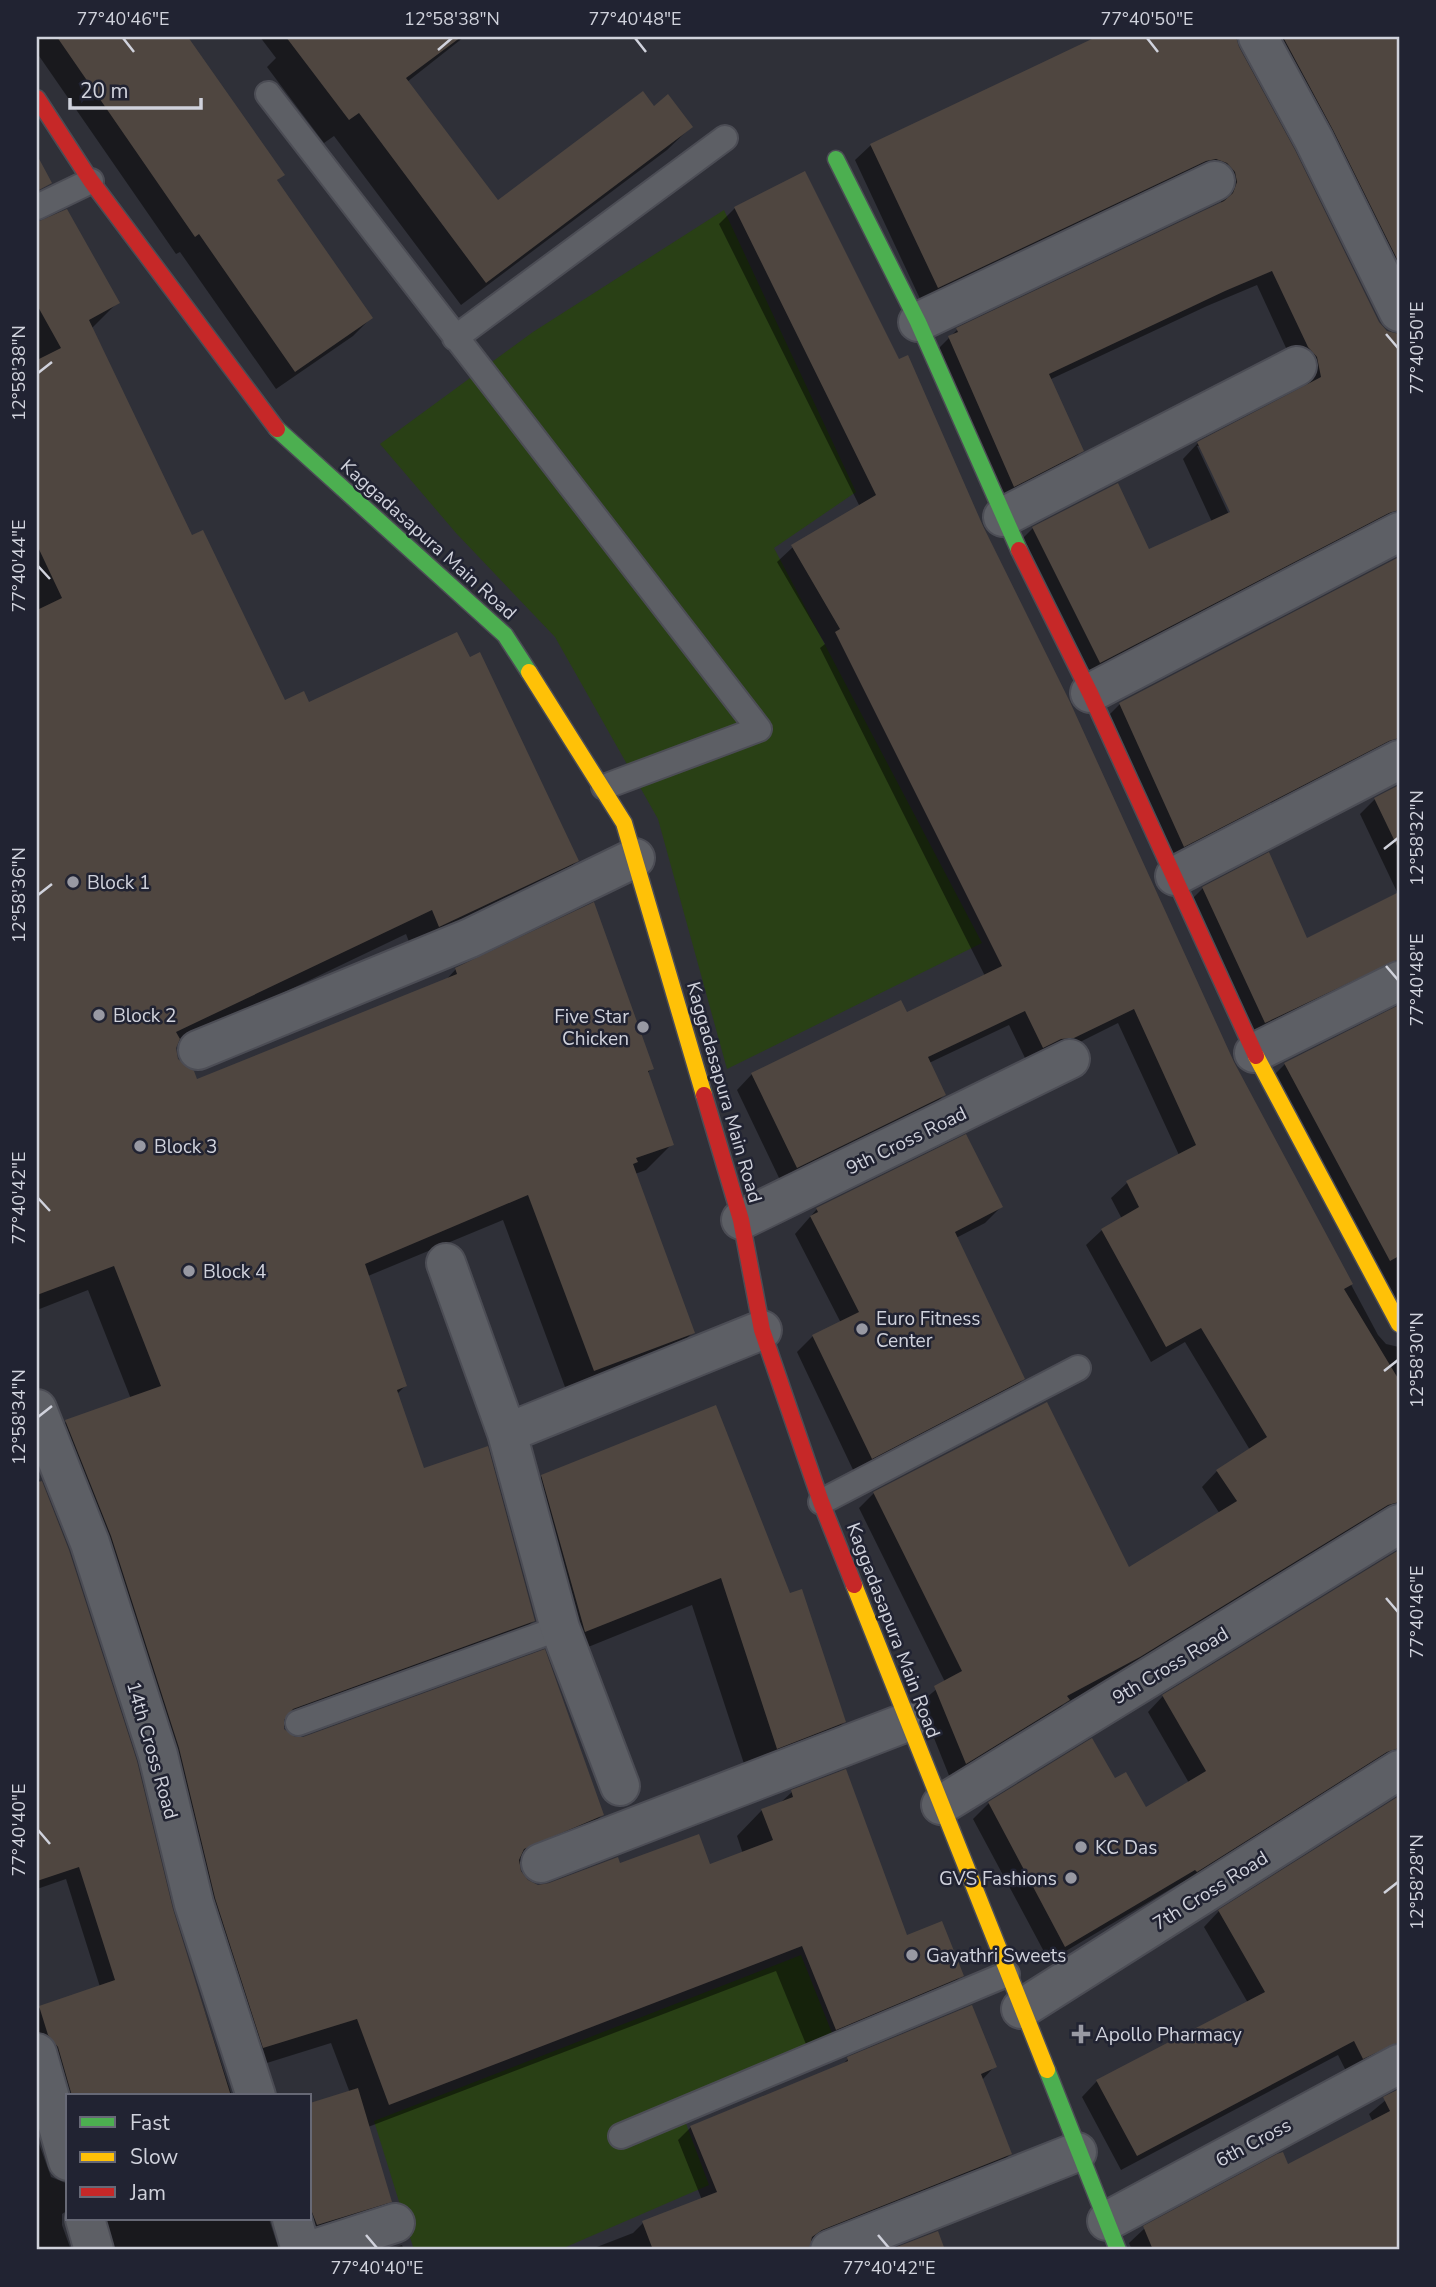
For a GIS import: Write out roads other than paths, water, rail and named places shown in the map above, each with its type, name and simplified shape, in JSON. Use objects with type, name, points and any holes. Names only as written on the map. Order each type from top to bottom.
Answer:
[{"type":"main road","name":"Kaggadasapura Main Road","points":[[37,98],[91,181],[273,426],[505,635],[604,787],[624,823],[741,1220],[762,1330],[821,1502],[1077,2152],[1113,2236]]},
{"type":"main road","points":[[836,159],[918,321],[1003,517],[1090,693],[1255,1053],[1390,1283],[1399,1324]]},
{"type":"street","points":[[1258,37],[1310,131],[1399,312]]},
{"type":"street","points":[[918,321],[1215,181]]},
{"type":"street","points":[[1003,517],[1297,366]]},
{"type":"street","points":[[1090,693],[1399,531]]},
{"type":"street","points":[[1175,876],[1399,760]]},
{"type":"street","points":[[198,1050],[470,938],[635,858]]},
{"type":"street","points":[[1255,1053],[1399,981]]},
{"type":"street","name":"9th Cross Road","points":[[741,1220],[1070,1059]]},
{"type":"street","points":[[446,1263],[507,1433],[560,1628],[620,1786]]},
{"type":"street","points":[[507,1433],[762,1330]]},
{"type":"street","name":"14th Cross Road","points":[[37,1409],[94,1556],[158,1755],[194,1904],[255,2094]]},
{"type":"street","name":"9th Cross Road","points":[[940,1805],[1399,1524]]},
{"type":"street","points":[[541,1863],[907,1722]]},
{"type":"street","name":"7th Cross Road","points":[[1021,2009],[1399,1770]]},
{"type":"street","points":[[37,2053],[66,2154]]},
{"type":"street","name":"6th Cross","points":[[1113,2236],[1399,2064]]},
{"type":"street","points":[[830,2250],[1077,2152]]},
{"type":"street","points":[[85,2220],[94,2250]]},
{"type":"street","points":[[292,2220],[301,2250]]},
{"type":"street","points":[[311,2250],[395,2223]]},
{"type":"lane","points":[[268,94],[759,729],[604,787]]},
{"type":"lane","points":[[455,338],[725,138]]},
{"type":"lane","points":[[37,207],[91,181]]},
{"type":"lane","points":[[821,1502],[1078,1368]]},
{"type":"lane","points":[[298,1723],[560,1628]]},
{"type":"lane","points":[[621,2136],[1007,1974]]},
{"type":"place","name":"Block 1","points":[[73,882]]},
{"type":"place","name":"Block 2","points":[[99,1015]]},
{"type":"place","name":"Five Star Chicken","points":[[643,1027]]},
{"type":"place","name":"Block 3","points":[[140,1146]]},
{"type":"place","name":"Block 4","points":[[189,1271]]},
{"type":"place","name":"Euro Fitness Center","points":[[862,1329]]},
{"type":"place","name":"KC Das","points":[[1081,1847]]},
{"type":"place","name":"GVS Fashions","points":[[1071,1878]]},
{"type":"place","name":"Gayathri Sweets","points":[[912,1955]]},
{"type":"place","name":"Apollo Pharmacy","points":[[1081,2034]]}]
